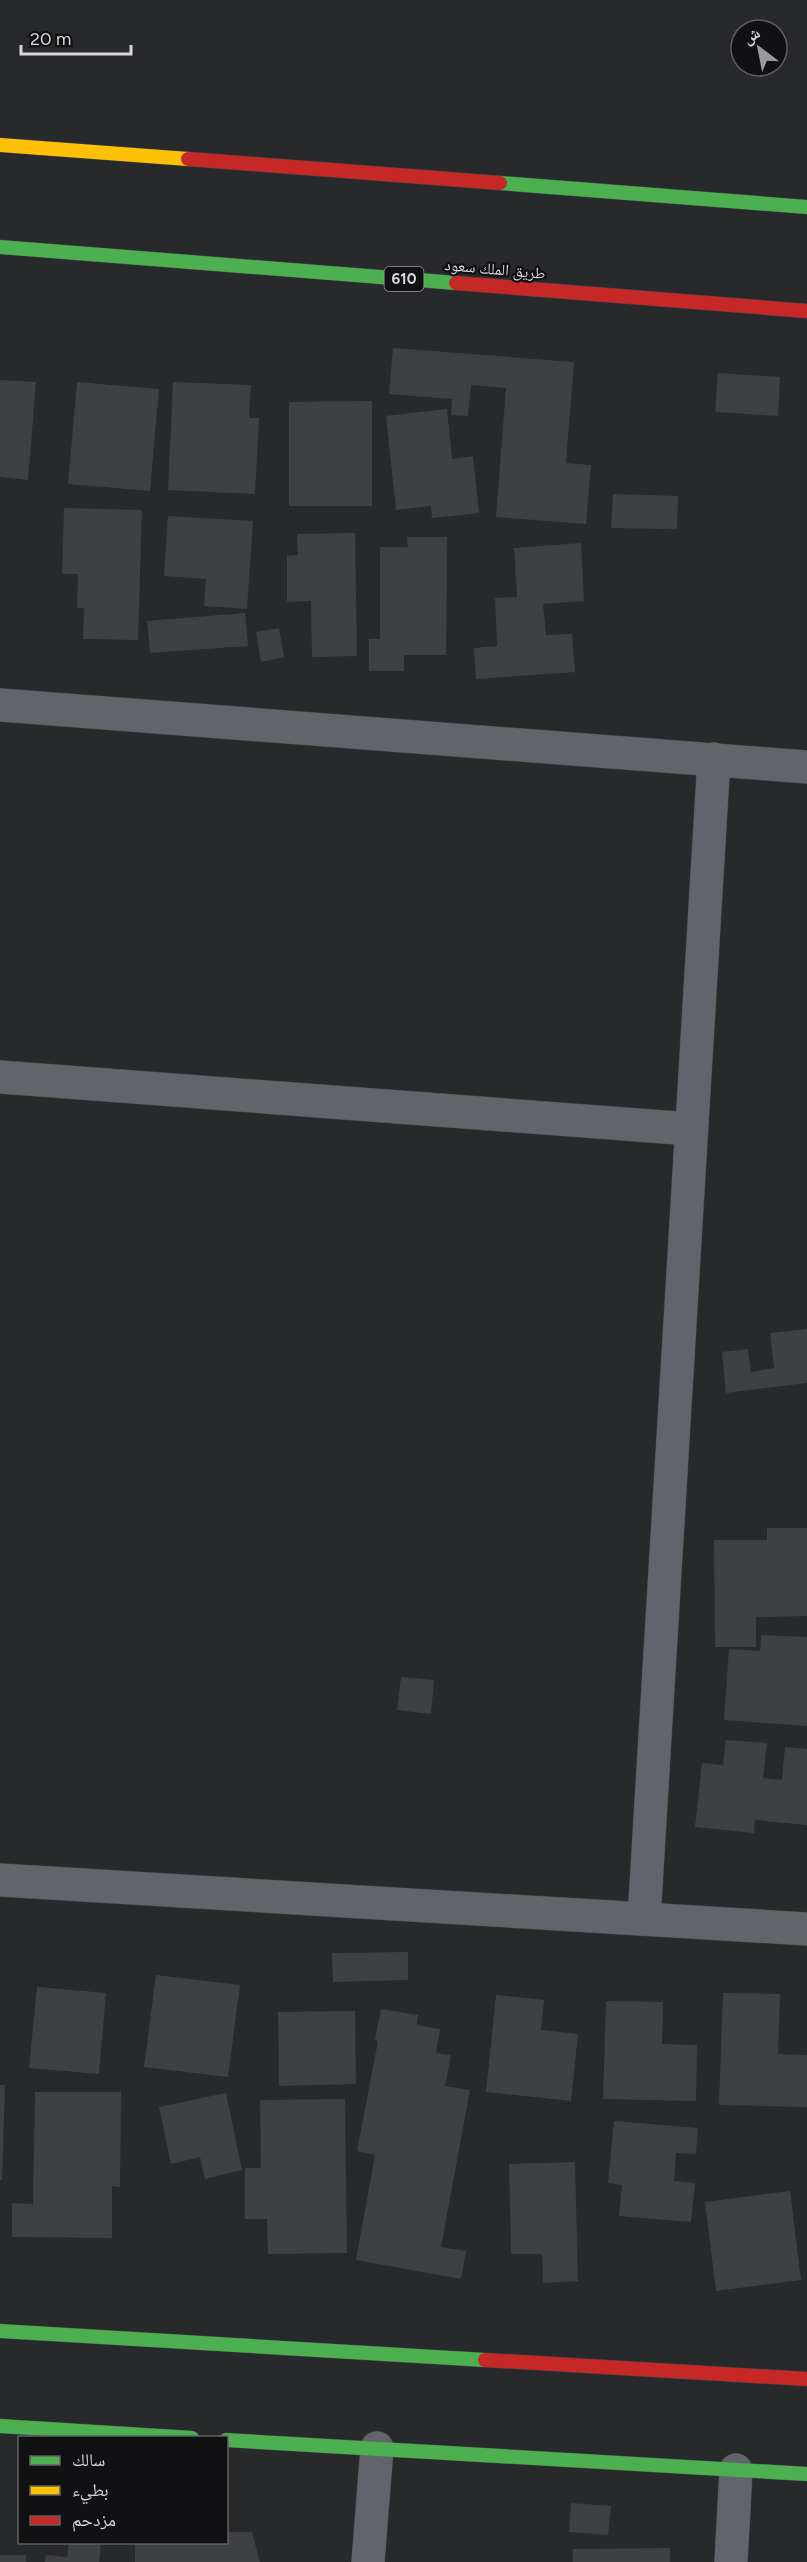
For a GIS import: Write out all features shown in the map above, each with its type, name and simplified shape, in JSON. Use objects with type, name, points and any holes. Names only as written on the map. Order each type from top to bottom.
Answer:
[{"type":"main road","points":[[0,146],[807,207]]},
{"type":"main road","name":"طريق الملك سعود","points":[[0,247],[807,311]]},
{"type":"main road","points":[[0,2331],[807,2379]]},
{"type":"main road","points":[[0,2426],[160,2436]]},
{"type":"main road","points":[[228,2440],[807,2474]]},
{"type":"street","points":[[0,705],[807,766]]},
{"type":"street","points":[[644,1919],[714,759]]},
{"type":"street","points":[[0,1077],[691,1129]]},
{"type":"street","points":[[0,1880],[807,1929]]},
{"type":"street","points":[[369,2562],[377,2448]]},
{"type":"street","points":[[731,2562],[736,2470]]},
{"type":"building","points":[[393,348],[574,362],[566,463],[591,465],[586,524],[496,517],[506,388],[471,385],[468,416],[451,415],[452,399],[389,394]]},
{"type":"building","points":[[718,373],[780,377],[778,416],[715,412]]},
{"type":"building","points":[[0,380],[36,382],[28,480],[0,477]]},
{"type":"building","points":[[77,382],[159,389],[150,491],[68,484]]},
{"type":"building","points":[[173,382],[251,385],[249,418],[259,418],[255,494],[168,490]]},
{"type":"building","points":[[372,401],[372,506],[289,506],[289,402]]},
{"type":"building","points":[[447,409],[452,459],[473,456],[479,513],[432,518],[431,506],[396,510],[386,416]]},
{"type":"building","points":[[613,494],[678,496],[677,529],[611,528]]},
{"type":"building","points":[[64,508],[142,510],[138,640],[83,639],[84,608],[77,608],[78,574],[62,574]]},
{"type":"building","points":[[168,516],[253,521],[247,609],[204,606],[206,579],[164,576]]},
{"type":"building","points":[[355,533],[357,656],[312,657],[311,601],[287,602],[287,556],[298,555],[297,534]]},
{"type":"building","points":[[407,537],[447,537],[446,655],[404,655],[404,671],[369,671],[369,639],[380,639],[380,547],[408,547]]},
{"type":"building","points":[[581,543],[584,601],[543,604],[546,635],[572,634],[575,672],[476,679],[474,648],[497,646],[495,598],[517,597],[514,548]]},
{"type":"building","points":[[245,613],[248,646],[150,653],[147,621]]},
{"type":"building","points":[[279,628],[284,657],[261,662],[256,632]]},
{"type":"building","points":[[807,1329],[807,1383],[726,1393],[722,1352],[748,1349],[751,1372],[774,1368],[770,1333]]},
{"type":"building","points":[[767,1528],[807,1528],[807,1616],[756,1617],[756,1647],[715,1647],[714,1540],[767,1540]]},
{"type":"building","points":[[761,1635],[807,1637],[807,1726],[724,1720],[729,1649],[760,1651]]},
{"type":"building","points":[[401,1677],[434,1680],[431,1714],[397,1710]]},
{"type":"building","points":[[726,1740],[767,1743],[763,1778],[782,1780],[785,1747],[807,1749],[807,1825],[755,1820],[754,1833],[695,1827],[702,1763],[723,1765]]},
{"type":"building","points":[[408,1952],[408,1980],[333,1982],[332,1953]]},
{"type":"building","points":[[156,1975],[240,1985],[228,2077],[144,2067]]},
{"type":"building","points":[[37,1987],[106,1993],[99,2074],[29,2068]]},
{"type":"building","points":[[723,1993],[780,1994],[778,2054],[807,2055],[807,2107],[719,2105]]},
{"type":"building","points":[[496,1995],[544,2000],[541,2030],[578,2034],[571,2101],[486,2092]]},
{"type":"building","points":[[606,2001],[663,2002],[662,2044],[697,2045],[696,2101],[603,2099]]},
{"type":"building","points":[[381,2009],[418,2015],[417,2025],[440,2029],[436,2053],[451,2055],[445,2086],[470,2090],[441,2247],[466,2251],[461,2279],[356,2260],[375,2155],[357,2151],[378,2041],[375,2040]]},
{"type":"building","points":[[355,2011],[356,2084],[279,2086],[278,2012]]},
{"type":"building","points":[[0,2085],[5,2085],[2,2180],[0,2180]]},
{"type":"building","points":[[35,2092],[121,2092],[120,2187],[112,2186],[112,2238],[12,2237],[12,2203],[33,2204]]},
{"type":"building","points":[[226,2093],[242,2170],[205,2179],[200,2157],[171,2164],[159,2107]]},
{"type":"building","points":[[345,2099],[347,2253],[268,2254],[267,2219],[245,2219],[245,2168],[261,2168],[260,2100]]},
{"type":"building","points":[[614,2121],[698,2128],[696,2154],[676,2153],[674,2181],[695,2183],[691,2222],[619,2216],[622,2185],[608,2183]]},
{"type":"building","points":[[575,2162],[578,2281],[543,2283],[542,2254],[511,2254],[509,2164]]},
{"type":"building","points":[[790,2191],[801,2280],[716,2291],[705,2202]]},
{"type":"building","points":[[571,2503],[611,2506],[608,2535],[569,2532]]},
{"type":"building","points":[[228,2532],[252,2532],[260,2562],[135,2562],[135,2544],[228,2544]]},
{"type":"building","points":[[69,2544],[101,2544],[99,2562],[45,2562],[46,2555],[67,2557]]},
{"type":"building","points":[[670,2548],[670,2562],[573,2562],[573,2549]]},
{"type":"building","points":[[0,2555],[26,2555],[26,2562],[0,2562]]},
{"type":"traffic: fast","points":[[500,183],[807,207]]},
{"type":"traffic: fast","points":[[0,247],[456,283]]},
{"type":"traffic: fast","points":[[0,2331],[485,2360]]},
{"type":"traffic: fast","points":[[0,2426],[160,2436]]},
{"type":"traffic: fast","points":[[228,2440],[807,2474]]},
{"type":"traffic: slow","points":[[0,145],[188,159]]},
{"type":"traffic: jam","points":[[188,159],[500,183]]},
{"type":"traffic: jam","points":[[456,283],[807,311]]},
{"type":"traffic: jam","points":[[485,2360],[807,2379]]}]
